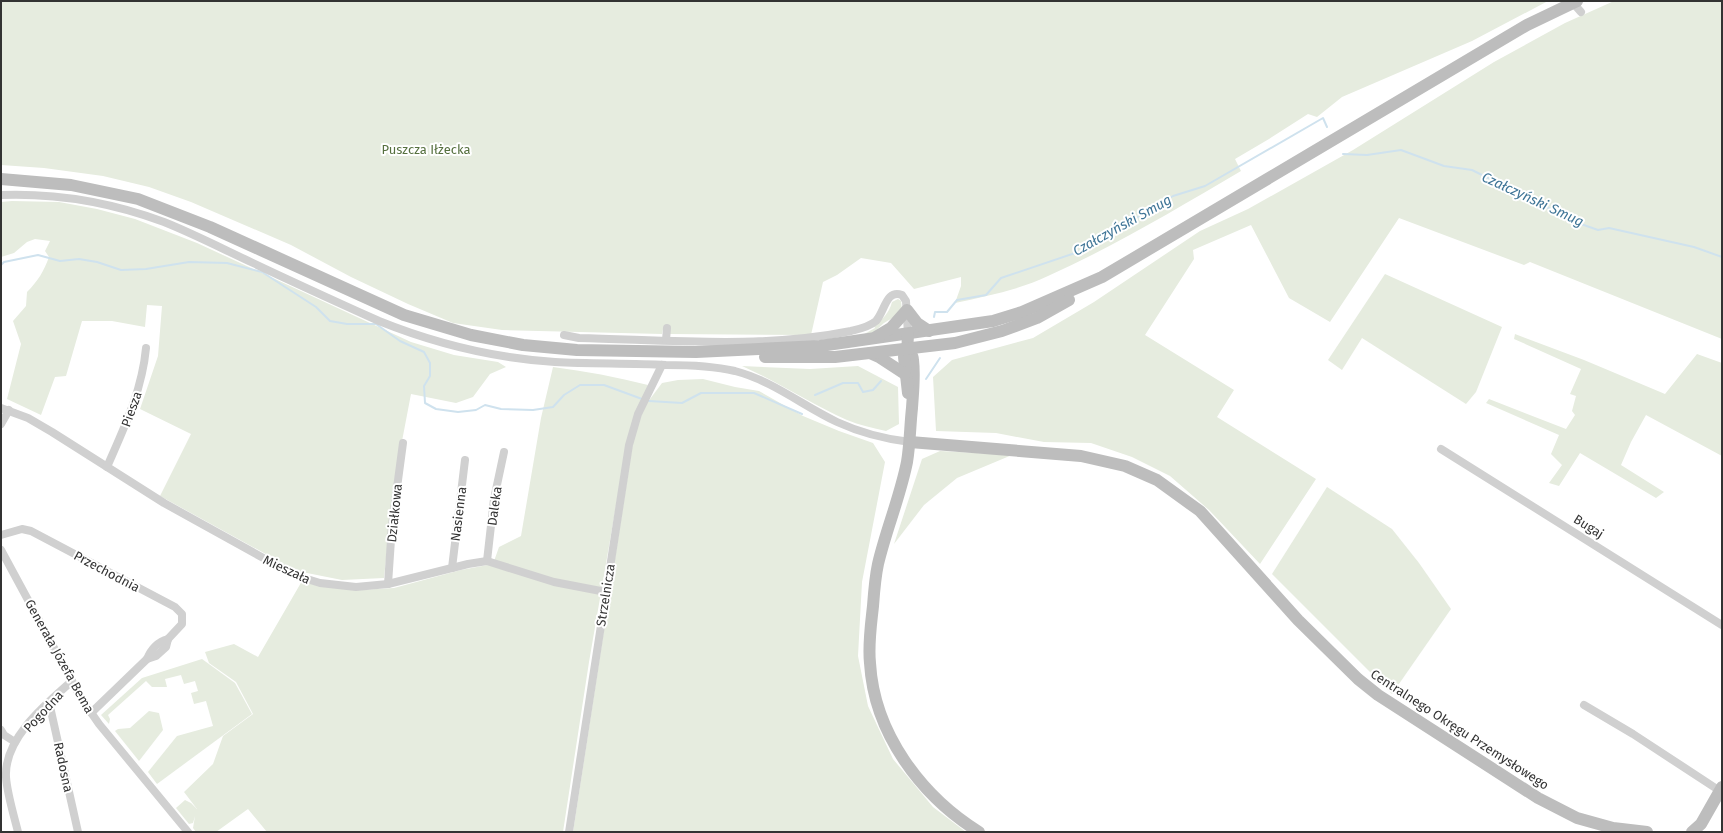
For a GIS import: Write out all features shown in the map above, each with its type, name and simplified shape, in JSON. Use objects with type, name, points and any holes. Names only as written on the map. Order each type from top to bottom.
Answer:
[{"type":"main road","points":[[1,179],[70,185],[138,199],[210,227],[404,316],[464,333],[523,345],[577,350],[696,352],[801,348],[872,340],[993,321],[1022,312],[1102,277],[1554,8],[1577,5]]},
{"type":"main road","points":[[696,352],[746,357],[835,357],[955,343],[1002,331],[1037,318],[1084,291],[1102,277]]},
{"type":"main road","points":[[872,340],[891,328],[907,310],[917,323],[929,331]]},
{"type":"main road","points":[[908,334],[908,348],[904,357],[909,371],[912,408],[910,442],[900,488],[876,572],[870,645],[870,662],[874,693],[880,713],[889,732],[917,778],[944,807],[979,832]]},
{"type":"main road","points":[[909,371],[931,345]]},
{"type":"main road","points":[[869,353],[909,371]]},
{"type":"main road","name":"Centralnego Okręgu Przemysłowego","points":[[910,442],[1082,456],[1125,466],[1157,480],[1200,511],[1298,620],[1358,678],[1378,695],[1538,798],[1577,818],[1613,828],[1648,832]]},
{"type":"main road","points":[[1692,832],[1701,824],[1721,789]]},
{"type":"street","points":[[1,195],[41,195],[66,198],[111,206],[139,213],[187,232],[379,321],[407,332],[456,347],[510,357],[555,362],[662,364],[717,368],[736,372],[767,382],[836,422],[855,430],[876,437],[910,442]]},
{"type":"street","points":[[564,335],[579,338],[747,342],[779,341],[861,329],[874,322],[883,312],[888,299],[894,294],[902,295],[906,301],[908,334]]},
{"type":"street","points":[[666,340],[667,328]]},
{"type":"street","name":"Piesza","points":[[107,467],[136,399],[144,366],[146,348]]},
{"type":"street","name":"Strzelnicza","points":[[569,832],[633,430],[638,414],[662,364]]},
{"type":"street","points":[[1,424],[5,409]]},
{"type":"street","name":"Mieszała","points":[[5,409],[28,418],[164,503],[300,577],[320,583],[356,587],[388,584],[487,561],[554,582],[606,592]]},
{"type":"street","name":"Działkowa","points":[[388,584],[392,525],[404,443]]},
{"type":"street","name":"Bugaj","points":[[1441,449],[1722,626]]},
{"type":"street","name":"Daleka","points":[[487,561],[494,499],[504,452]]},
{"type":"street","name":"Nasienna","points":[[452,568],[465,460]]},
{"type":"street","name":"Przechodnia","points":[[1,535],[22,529],[31,531],[175,607],[182,614],[182,623],[168,639],[161,641],[151,651],[147,659],[91,713]]},
{"type":"street","name":"Generała Józefa Bema","points":[[1,550],[80,698],[188,832]]},
{"type":"street","name":"Pogodna","points":[[18,832],[6,778],[8,760],[15,742],[35,715],[72,681]]},
{"type":"street","name":"Radosna","points":[[49,702],[78,832]]},
{"type":"street","points":[[1584,705],[1721,789]]},
{"type":"street","name":"Pogodna","points":[[1,730],[4,735],[15,742]]},
{"type":"green space","name":"Puszcza Iłżecka","points":[[1,1],[1548,1],[1472,41],[1342,97],[1317,117],[1308,114],[1235,159],[1241,171],[1170,213],[1098,252],[1037,281],[1002,292],[955,303],[961,286],[961,277],[914,289],[891,263],[861,258],[837,275],[823,282],[811,335],[670,334],[669,328],[663,329],[662,334],[502,330],[453,323],[351,277],[291,245],[191,202],[149,187],[103,176],[44,168],[1,165]]},
{"type":"green space","points":[[1614,1],[1722,1],[1722,339],[1530,262],[1524,265],[1399,218],[1330,322],[1289,298],[1251,225],[1193,250],[1194,259],[1145,335],[1234,390],[1217,417],[1316,479],[1260,564],[1209,510],[1170,476],[1132,457],[1091,443],[1044,442],[996,433],[936,431],[933,377],[952,360],[1033,338],[1094,302],[1200,231],[1248,209],[1353,150],[1494,62],[1565,23]]},
{"type":"green space","points":[[1,202],[59,202],[97,209],[135,219],[197,243],[411,342],[454,355],[498,362],[506,367],[490,374],[473,397],[456,403],[411,394],[394,483],[384,578],[342,580],[302,572],[284,564],[160,496],[191,434],[140,409],[158,356],[162,306],[147,305],[145,327],[112,321],[82,321],[66,376],[55,377],[41,415],[7,399],[21,344],[13,321],[26,306],[27,292],[40,276],[45,267],[49,257],[45,251],[50,241],[35,239],[27,242],[14,253],[1,257]]},
{"type":"green space","points":[[1385,274],[1502,327],[1476,392],[1466,404],[1362,338],[1342,370],[1328,360]]},
{"type":"green space","points":[[898,299],[901,301],[902,310],[899,314],[884,323],[874,332],[859,337],[875,328],[874,326],[885,316],[892,302]]},
{"type":"green space","points":[[1515,334],[1584,360],[1665,394],[1697,354],[1722,363],[1722,456],[1646,415],[1631,442],[1621,465],[1664,492],[1656,498],[1580,453],[1559,486],[1549,483],[1562,465],[1551,454],[1559,435],[1486,403],[1489,399],[1566,429],[1575,415],[1572,411],[1576,396],[1570,394],[1581,369],[1514,339]]},
{"type":"green space","points":[[742,366],[810,369],[858,366],[898,387],[899,424],[886,431],[852,422]]},
{"type":"green space","points":[[553,367],[601,374],[648,385],[628,436],[589,662],[563,832],[267,832],[248,809],[216,832],[196,832],[193,828],[195,816],[193,823],[189,824],[176,808],[185,800],[197,809],[184,792],[213,764],[223,736],[253,714],[236,682],[209,663],[205,652],[234,644],[258,657],[302,581],[326,586],[360,590],[394,588],[461,570],[493,564],[499,547],[521,536],[541,418]]},
{"type":"green space","points":[[703,379],[759,391],[803,416],[873,443],[885,462],[862,582],[858,656],[868,706],[893,759],[933,807],[966,832],[573,832],[634,435],[644,407],[662,383],[678,380]]},
{"type":"green space","points":[[940,451],[1012,455],[957,478],[924,505],[894,544],[922,459]]},
{"type":"green space","points":[[1327,487],[1392,529],[1419,563],[1451,609],[1392,694],[1272,574]]},
{"type":"green space","points":[[202,659],[235,683],[252,714],[157,784],[148,772],[177,736],[213,726],[206,701],[194,704],[191,693],[198,691],[195,681],[184,684],[181,675],[165,679],[167,687],[152,687],[146,681],[108,715],[110,719],[109,724],[101,715],[142,678]]},
{"type":"green space","points":[[149,711],[159,713],[163,730],[139,761],[115,731],[118,729],[130,728]]},
{"type":"waterway","name":"Czałczyński Smug","points":[[934,317],[935,312],[947,312],[957,300],[986,295],[1001,278],[1081,251],[1173,196],[1205,186],[1323,118],[1327,127]]},
{"type":"waterway","name":"Czałczyński Smug","points":[[1343,154],[1367,155],[1401,150],[1444,166],[1472,170],[1581,224],[1598,230],[1609,228],[1694,247],[1722,257]]},
{"type":"waterway","name":"Czałczyński Smug","points":[[1,265],[4,262],[38,255],[60,261],[79,259],[97,262],[121,270],[146,269],[189,262],[227,263],[262,272],[316,307],[330,321],[347,324],[376,324],[400,341],[424,352],[430,363],[430,376],[424,386],[425,403],[436,409],[458,412],[476,410],[485,405],[501,409],[533,410],[553,407],[564,395],[580,385],[604,385],[642,399]]},
{"type":"waterway","name":"Czałczyński Smug","points":[[926,379],[940,358]]},
{"type":"waterway","name":"Czałczyński Smug","points":[[815,395],[843,383],[858,383],[863,392],[873,390],[881,381]]},
{"type":"waterway","name":"Czałczyński Smug","points":[[649,401],[682,403],[701,393],[754,393],[802,414]]}]
